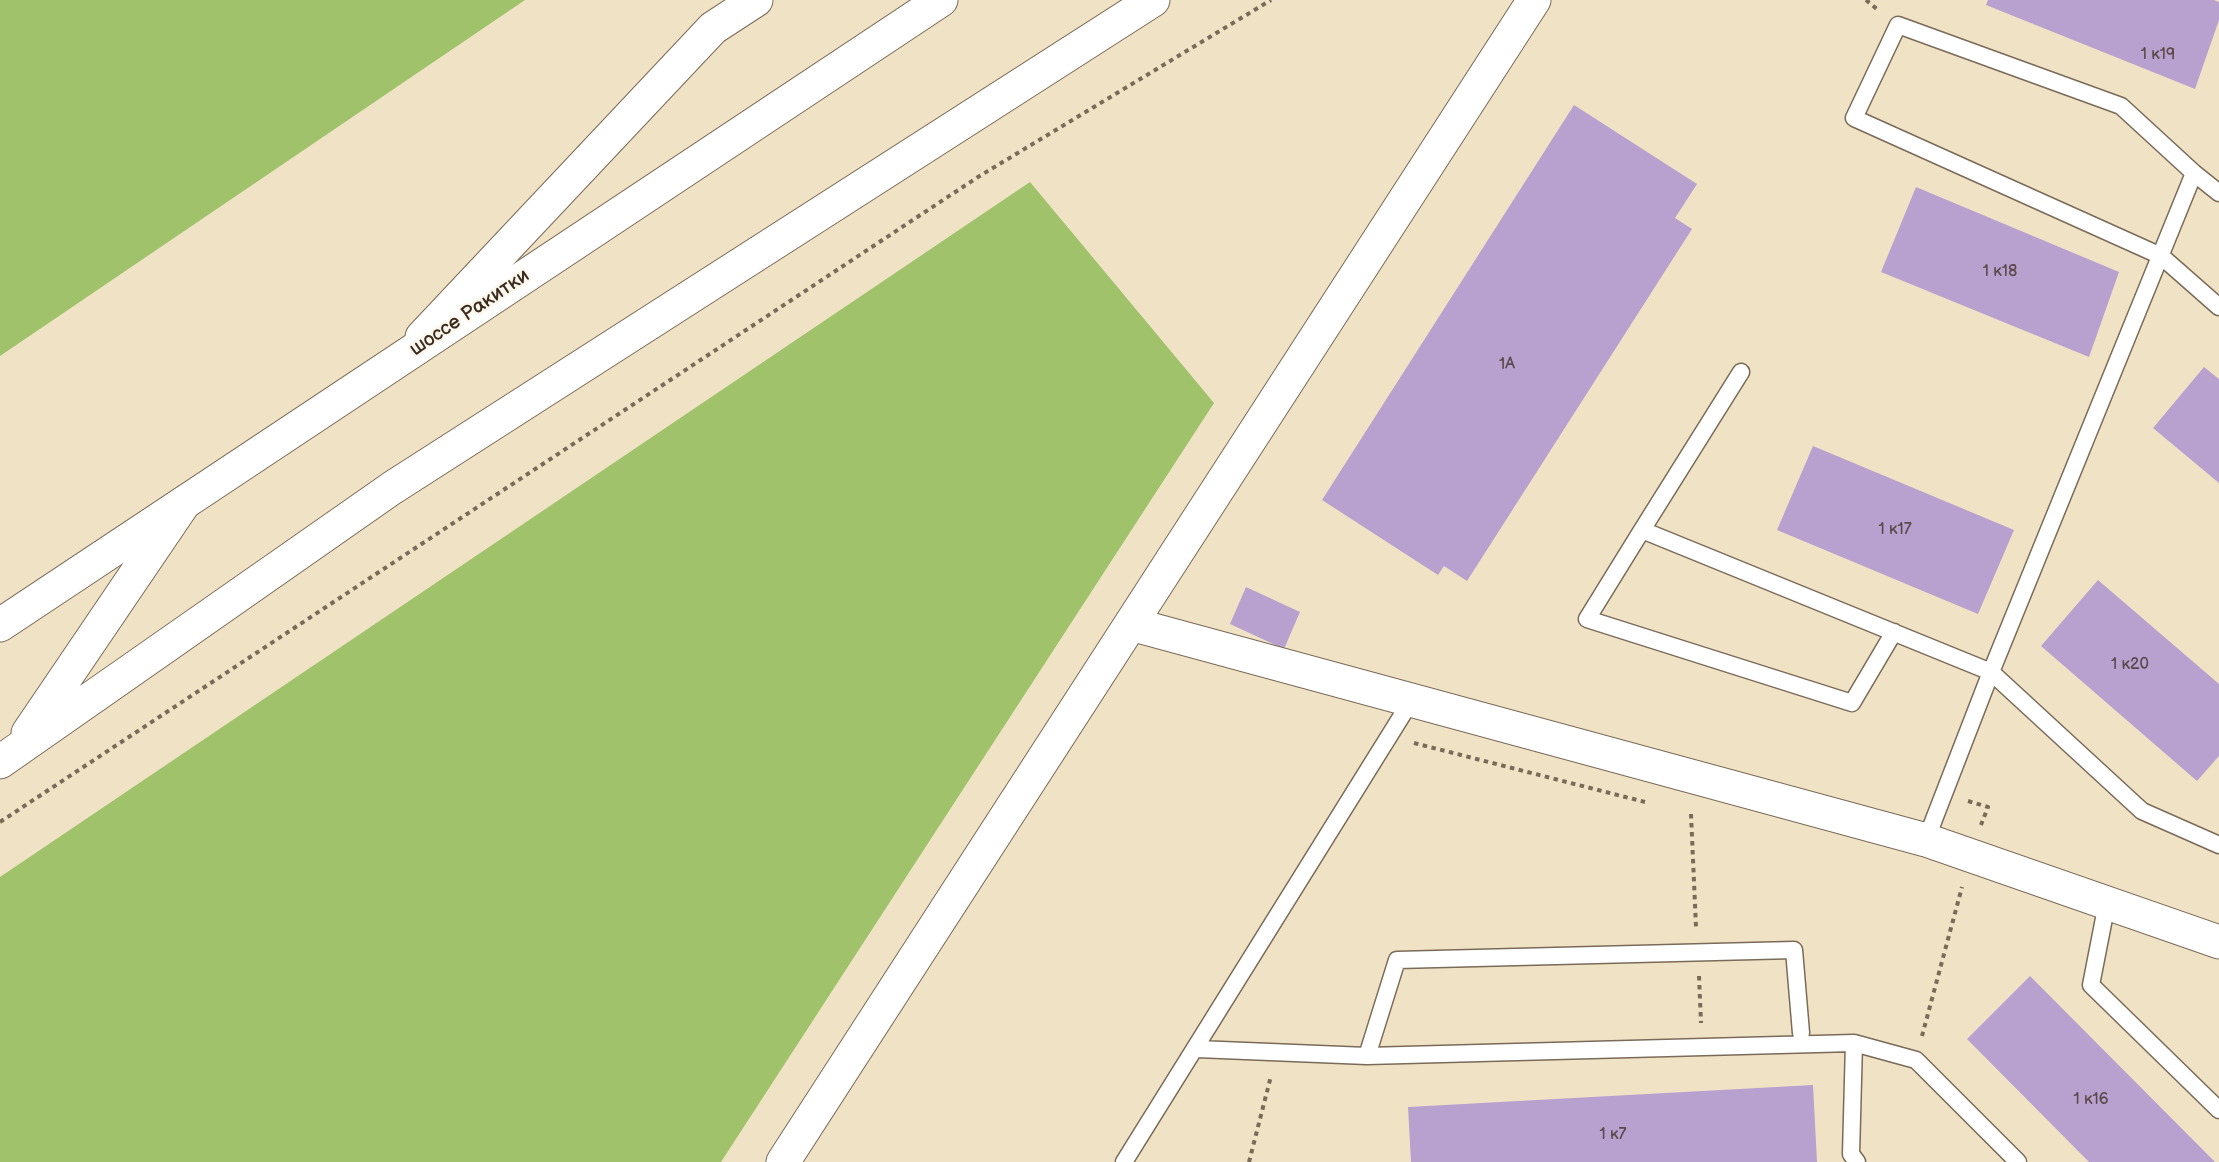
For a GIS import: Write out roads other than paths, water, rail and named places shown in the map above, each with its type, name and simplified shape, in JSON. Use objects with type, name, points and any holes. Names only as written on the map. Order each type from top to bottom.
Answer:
[{"type":"street","points":[[404,357],[713,28],[756,0]]},
{"type":"street","name":"шоссе Ракитки","points":[[0,625],[941,0]]},
{"type":"street","points":[[9,756],[392,488],[1153,0]]},
{"type":"street","points":[[783,1162],[1534,0]]},
{"type":"street","points":[[9,756],[184,503]]},
{"type":"street","points":[[1131,624],[1926,840],[2219,942]]},
{"type":"lane","points":[[2219,193],[2121,106],[1898,25],[1854,118],[2161,256],[2219,307]]},
{"type":"lane","points":[[1926,840],[1991,672],[2194,173]]},
{"type":"lane","points":[[1741,372],[1587,619],[1851,703],[1894,632]]},
{"type":"lane","points":[[1642,530],[1991,672],[2142,811],[2219,845]]},
{"type":"lane","points":[[1124,1162],[1197,1049],[1411,700]]},
{"type":"lane","points":[[2107,903],[2091,985],[2219,1110]]},
{"type":"lane","points":[[1367,1056],[1397,960],[1794,950],[1802,1033]]},
{"type":"lane","points":[[1197,1049],[1367,1056],[1854,1043],[1916,1060],[2018,1162]]},
{"type":"lane","points":[[1854,1043],[1851,1154],[1857,1162]]}]
